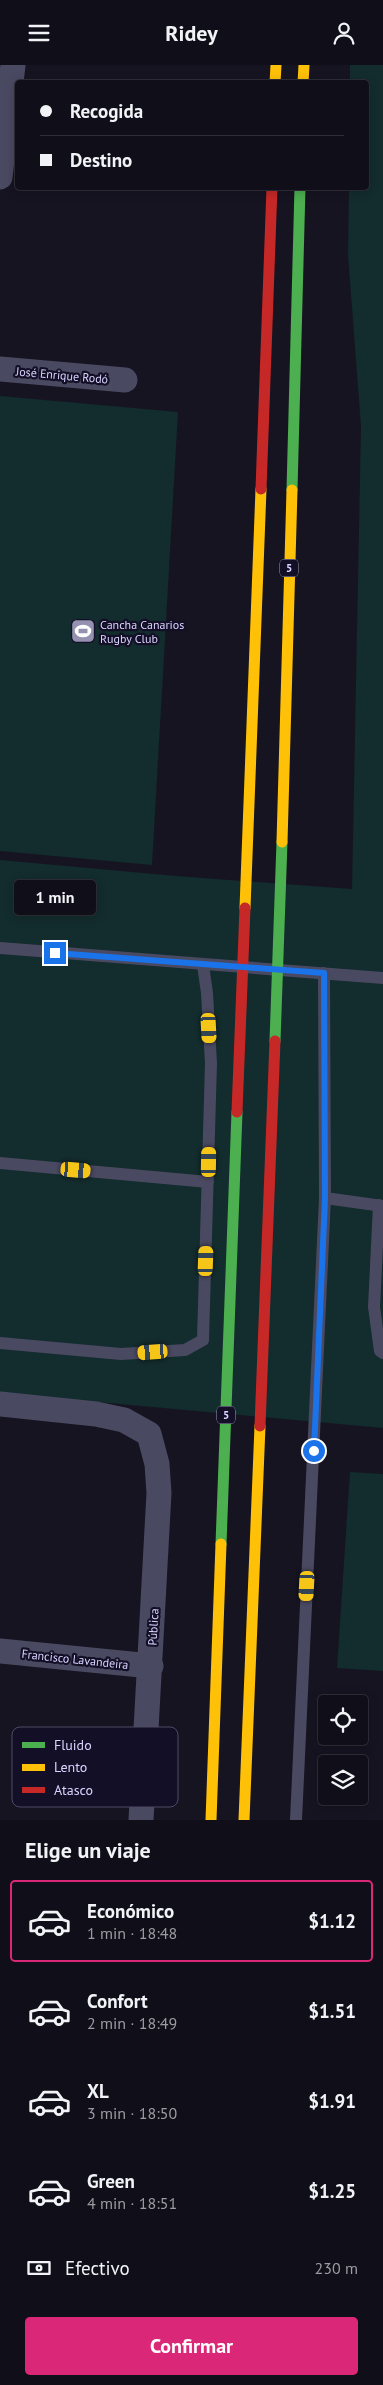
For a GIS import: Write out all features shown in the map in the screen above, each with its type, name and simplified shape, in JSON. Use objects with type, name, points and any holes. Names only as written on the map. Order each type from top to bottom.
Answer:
[{"type":"highway","points":[[275,80],[276,65]]},
{"type":"highway","points":[[303,80],[304,65]]},
{"type":"highway","name":"5","points":[[211,1820],[272,190]]},
{"type":"highway","name":"5","points":[[244,1820],[279,949],[300,190]]},
{"type":"street","points":[[0,177],[13,65]]},
{"type":"street","name":"José Enrique Rodó","points":[[0,369],[125,380]]},
{"type":"street","name":"Pública","points":[[0,1405],[96,1414],[124,1420],[149,1434],[157,1464],[159,1493],[147,1727]]},
{"type":"street","name":"Francisco Lavandeira","points":[[0,1651],[151,1667]]},
{"type":"street","name":"Pública","points":[[141,1820],[142,1807]]},
{"type":"lane","points":[[0,948],[383,978]]},
{"type":"lane","points":[[0,1343],[121,1354],[185,1350],[203,1340],[211,1063],[208,993],[203,965]]},
{"type":"lane","points":[[296,1820],[325,1198],[324,973]]},
{"type":"lane","points":[[0,1163],[208,1182]]},
{"type":"lane","points":[[325,1198],[381,1205],[374,1307],[380,1351],[383,1353]]},
{"type":"green space","points":[[350,65],[383,65],[383,1428],[0,1393],[0,860],[352,889],[361,426],[348,255],[349,190],[369,190],[369,80],[350,80]]},
{"type":"green space","name":"Cancha Canarios Rugby Club","points":[[0,396],[178,412],[152,865],[0,851]]},
{"type":"green space","points":[[350,1472],[383,1474],[383,1671],[337,1668]]},
{"type":"traffic: fast","points":[[292,490],[300,190]]},
{"type":"traffic: fast","points":[[275,1041],[282,842]]},
{"type":"traffic: fast","points":[[221,1544],[237,1112]]},
{"type":"traffic: slow","points":[[275,80],[276,65]]},
{"type":"traffic: slow","points":[[303,80],[304,65]]},
{"type":"traffic: slow","points":[[245,908],[261,489]]},
{"type":"traffic: slow","points":[[282,842],[292,490]]},
{"type":"traffic: slow","points":[[244,1820],[260,1426]]},
{"type":"traffic: slow","points":[[211,1820],[221,1544]]},
{"type":"traffic: jam","points":[[261,489],[272,190]]},
{"type":"traffic: jam","points":[[237,1112],[245,908]]},
{"type":"traffic: jam","points":[[260,1426],[275,1041]]},
{"type":"place","name":"Cancha Canarios Rugby Club","points":[[83,631]]},
{"type":"route","points":[[55,953],[324,973],[325,1198],[314,1451]]}]
